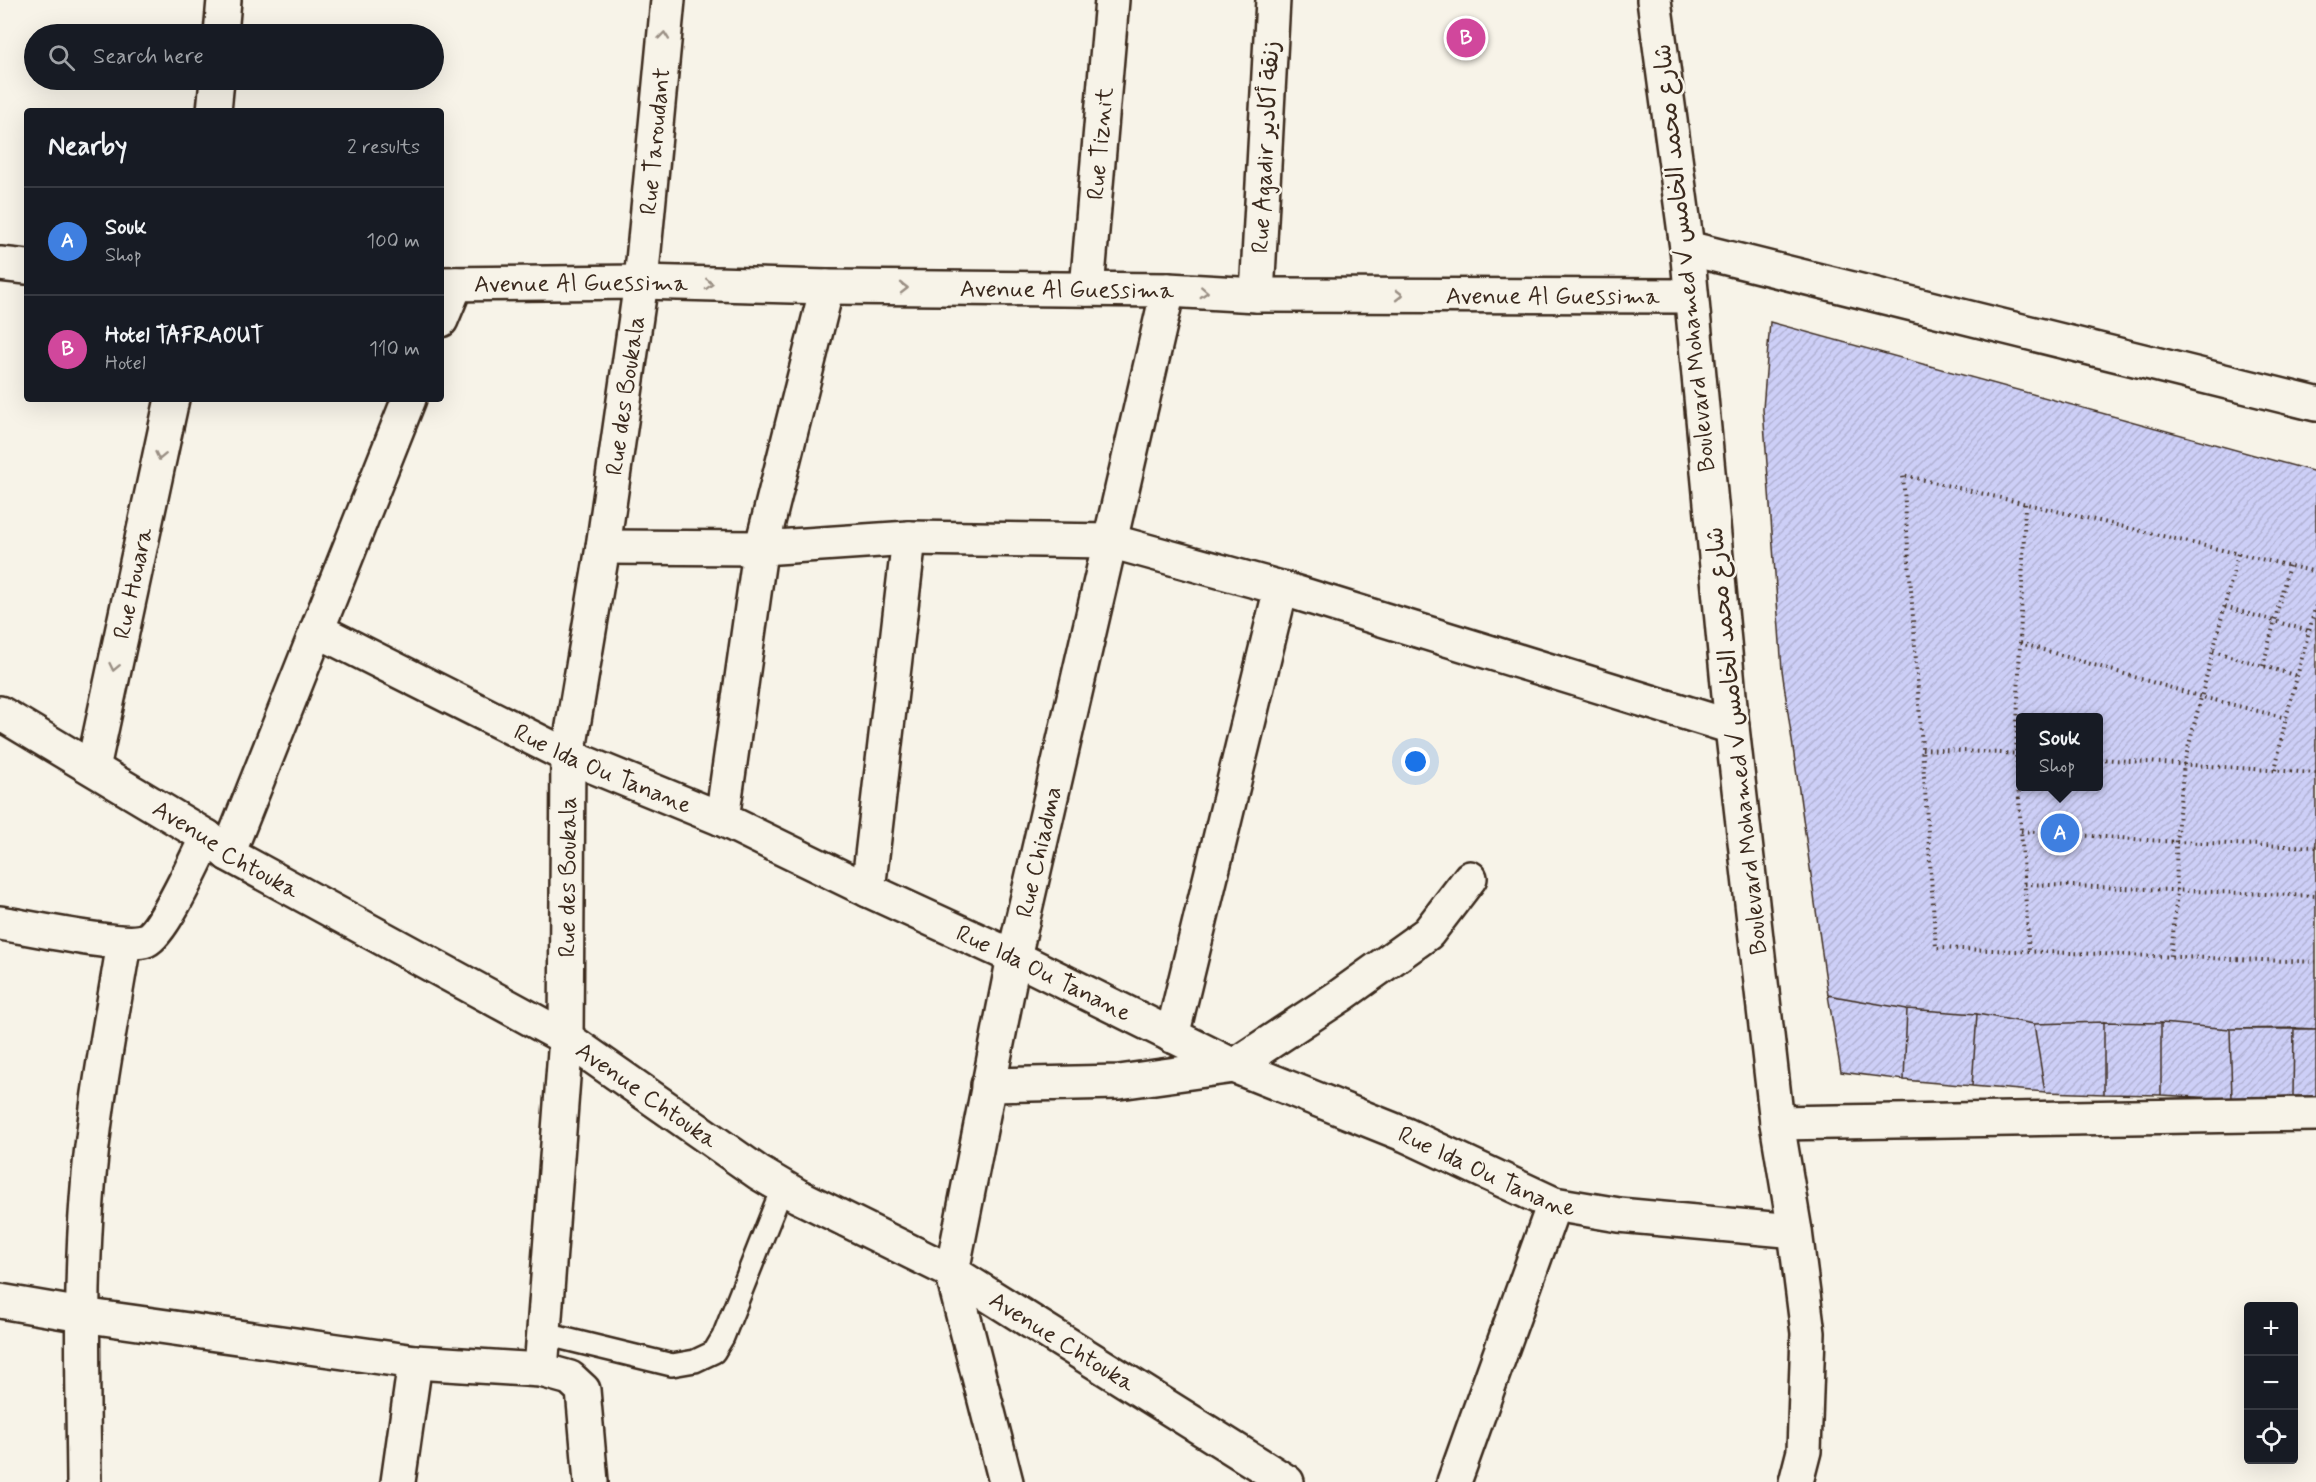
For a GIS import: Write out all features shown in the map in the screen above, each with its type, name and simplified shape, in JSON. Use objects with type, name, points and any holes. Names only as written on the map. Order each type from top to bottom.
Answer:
[{"type":"street","points":[[222,24],[224,0]]},
{"type":"street","name":"Rue Taroudant","points":[[640,282],[668,0]]},
{"type":"street","name":"Rue Tiznit","points":[[1088,289],[1112,0]]},
{"type":"street","name":"Rue Agadir زنقة أكادير","points":[[1257,295],[1273,0]]},
{"type":"street","name":"Boulevard Mohamed V شارع محمد الخامس","points":[[1654,0],[1687,248],[1732,728],[1777,1123],[1795,1231],[1808,1333],[1804,1451],[1796,1482]]},
{"type":"street","points":[[214,108],[216,90]]},
{"type":"street","points":[[1687,248],[2316,404]]},
{"type":"street","points":[[0,264],[24,267]]},
{"type":"street","name":"Avenue Al Guessima","points":[[448,284],[640,282],[827,287],[1168,290],[1257,295],[1691,296]]},
{"type":"street","name":"Rue des Boukala","points":[[542,1370],[566,1038],[568,756],[603,547],[640,282]]},
{"type":"street","points":[[444,305],[448,284]]},
{"type":"street","points":[[722,819],[762,548],[827,287]]},
{"type":"street","name":"Rue Chiadma","points":[[1006,1482],[952,1272],[1014,957],[1168,290]]},
{"type":"street","name":"Rue Houara","points":[[93,768],[171,402]]},
{"type":"street","points":[[0,923],[124,943],[147,940],[161,927],[217,845],[317,630],[408,402]]},
{"type":"street","points":[[603,547],[762,548],[909,538],[1110,541],[1281,588],[1732,728]]},
{"type":"street","points":[[868,890],[909,538]]},
{"type":"street","points":[[1172,1036],[1281,588]]},
{"type":"street","name":"Rue Ida Ou Tanane","points":[[317,630],[568,756],[722,819],[868,890],[1014,957],[1234,1066],[1406,1135],[1554,1204],[1619,1215],[1795,1231]]},
{"type":"street","name":"Avenue Chtouka","points":[[0,713],[217,845],[566,1038],[759,1173],[798,1196],[952,1272],[1287,1482]]},
{"type":"street","points":[[988,1084],[1119,1082],[1234,1066],[1340,996],[1428,933],[1470,878]]},
{"type":"street","points":[[84,1482],[82,1315],[87,1200],[95,1114],[124,943]]},
{"type":"street","points":[[1777,1123],[2316,1114]]},
{"type":"street","points":[[1454,1482],[1554,1204]]},
{"type":"street","points":[[0,1301],[82,1315],[415,1362],[542,1370],[570,1378],[584,1390],[591,1482]]},
{"type":"street","points":[[398,1482],[415,1362]]},
{"type":"lane","points":[[544,1334],[672,1365],[695,1361],[714,1352],[723,1337],[783,1186]]},
{"type":"path","points":[[2316,572],[1903,475],[1936,948],[2316,962]]},
{"type":"path","points":[[2019,713],[2025,504]]},
{"type":"path","points":[[2171,956],[2177,892],[2176,842],[2184,764],[2238,554]]},
{"type":"path","points":[[2263,666],[2289,565]]},
{"type":"path","points":[[2275,770],[2286,718],[2316,605]]},
{"type":"path","points":[[2225,607],[2309,631]]},
{"type":"path","points":[[2020,643],[2202,697],[2286,718]]},
{"type":"path","points":[[2213,651],[2297,676]]},
{"type":"path","points":[[1922,749],[2016,754]]},
{"type":"path","points":[[2103,759],[2316,773]]},
{"type":"path","points":[[2020,791],[2029,951]]},
{"type":"path","points":[[2021,831],[2176,842],[2316,847]]},
{"type":"path","points":[[2025,884],[2316,896]]},
{"type":"building","points":[[1770,322],[2316,472],[2316,1029],[2230,1029],[2161,1023],[2034,1024],[1977,1014],[1907,1009],[1828,995],[1782,670],[1763,409]]},
{"type":"building","points":[[1828,995],[1907,1009],[1904,1080],[1841,1072]]},
{"type":"building","points":[[1907,1009],[1977,1014],[1972,1086],[1904,1080]]},
{"type":"building","points":[[1977,1014],[2034,1024],[2045,1092],[1972,1086]]},
{"type":"building","points":[[2104,1022],[2104,1094],[2045,1092],[2034,1024]]},
{"type":"building","points":[[2104,1022],[2161,1023],[2161,1095],[2104,1094]]},
{"type":"building","points":[[2161,1023],[2230,1029],[2232,1099],[2161,1095]]},
{"type":"building","points":[[2294,1028],[2293,1096],[2232,1099],[2230,1029]]},
{"type":"building","points":[[2294,1028],[2316,1029],[2316,1097],[2293,1096]]},
{"type":"place","name":"Hotel TAFRAOUT","points":[[1466,38]]},
{"type":"place","name":"Souk","points":[[2060,833]]}]
